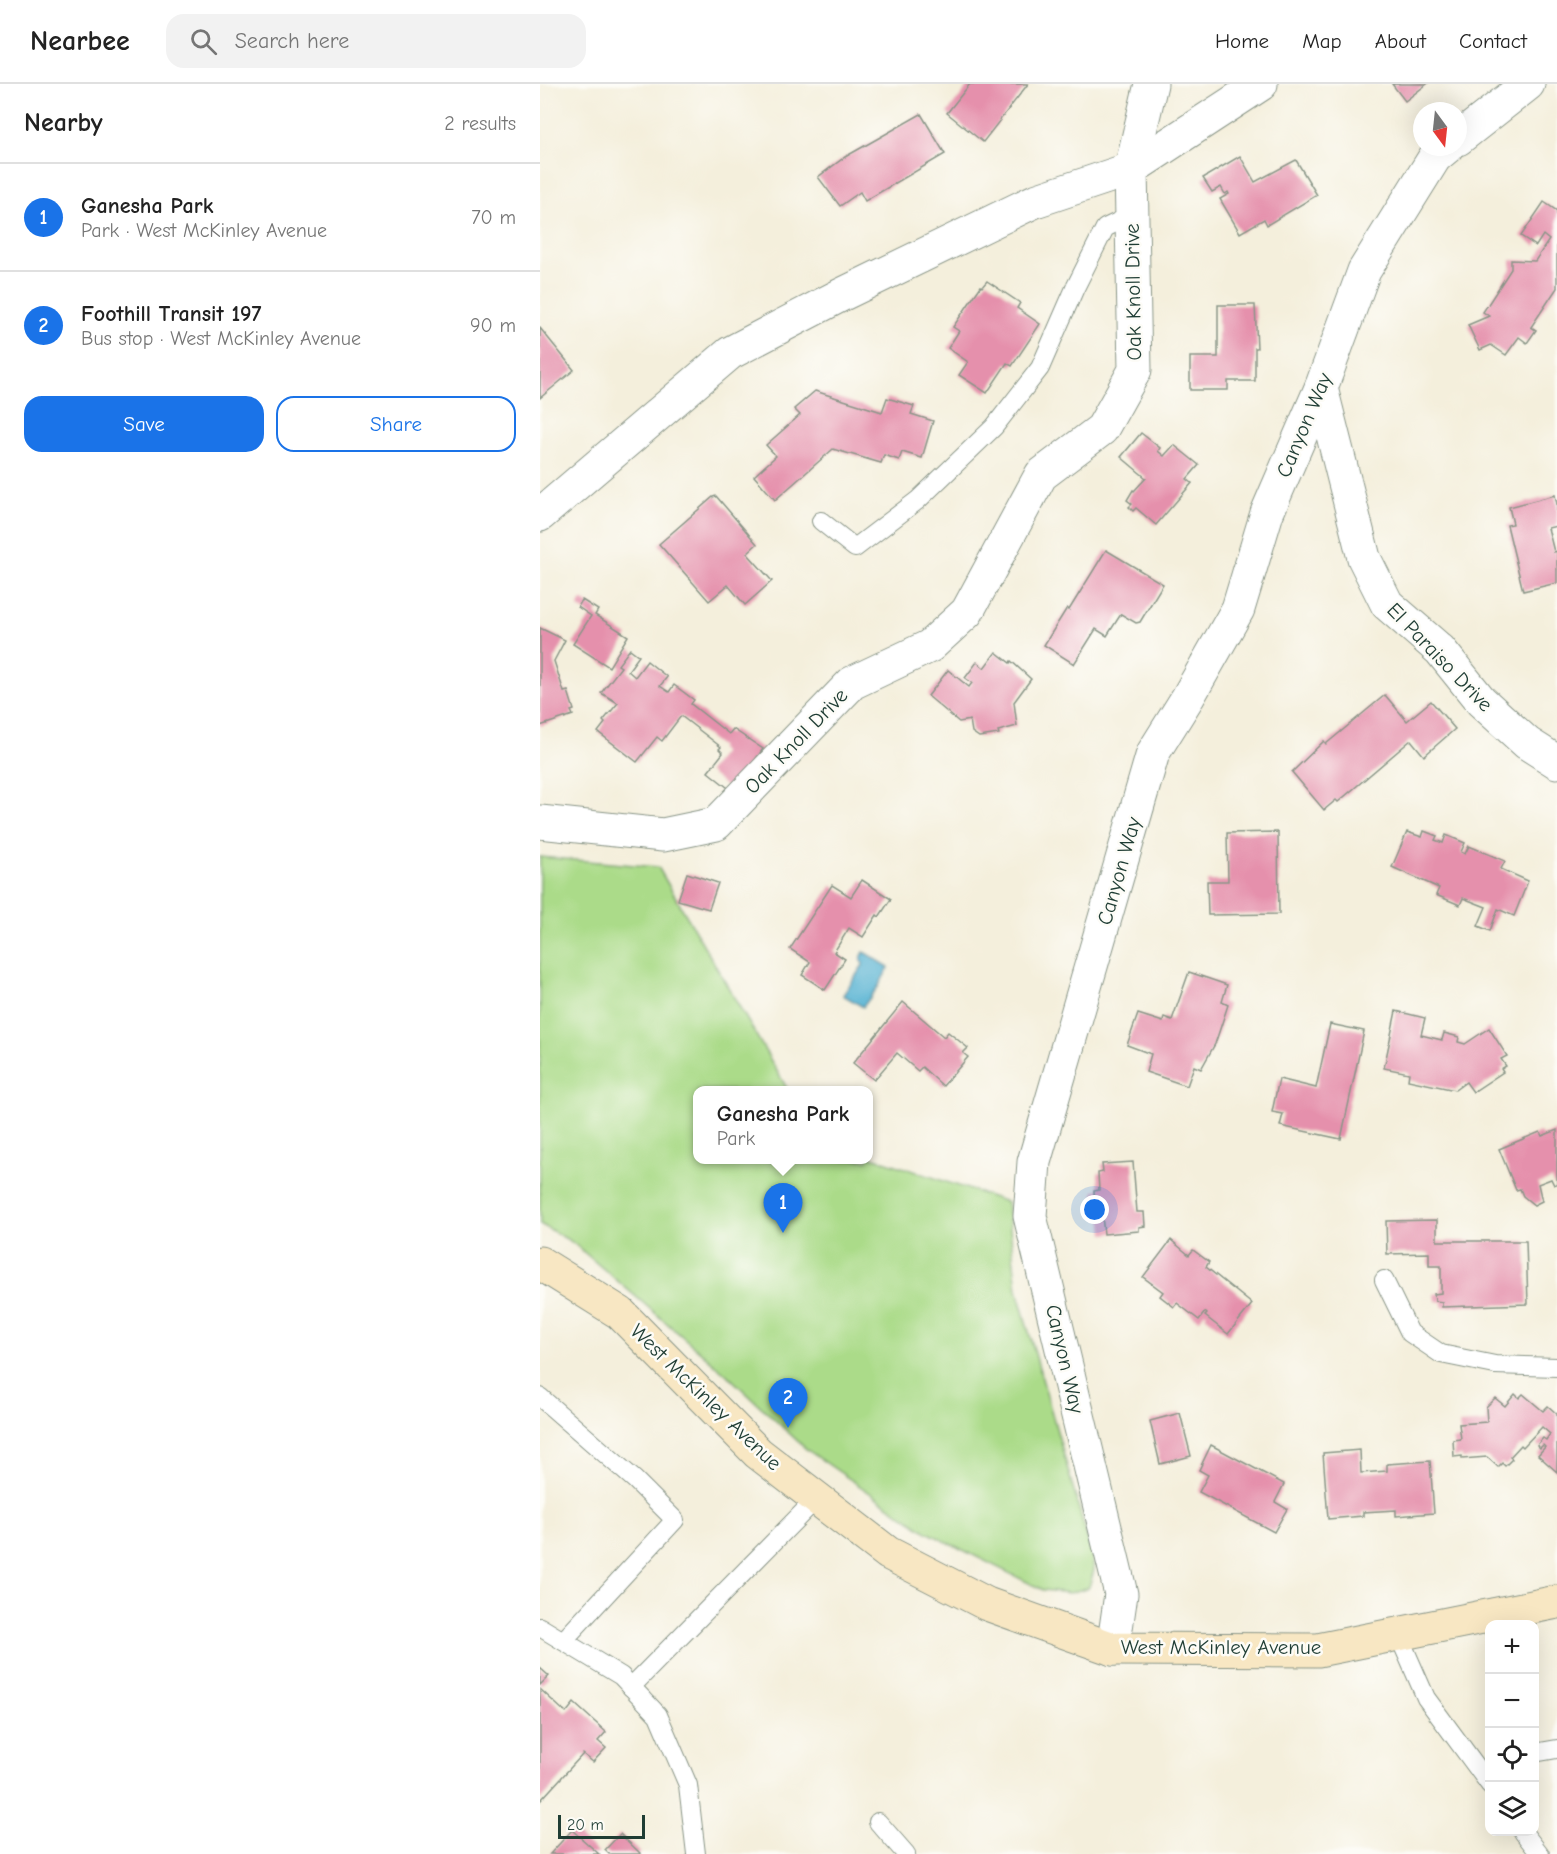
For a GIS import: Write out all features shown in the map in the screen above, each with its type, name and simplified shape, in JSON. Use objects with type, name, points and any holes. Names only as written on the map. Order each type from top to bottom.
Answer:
[{"type":"main road","name":"West McKinley Avenue","points":[[540,1263],[620,1313],[758,1453],[888,1553],[995,1607],[1113,1649],[1318,1650],[1557,1602]]},
{"type":"street","name":"Oak Knoll Drive","points":[[540,822],[663,835],[716,824],[852,683],[930,646],[967,612],[1041,475],[1102,429],[1135,370],[1131,169],[1151,84]]},
{"type":"street","points":[[540,515],[730,353],[841,295],[1035,201],[1131,169],[1261,84]]},
{"type":"street","points":[[1467,132],[1528,84]]},
{"type":"street","name":"Canyon Way","points":[[1113,1649],[1121,1594],[1030,1216],[1034,1162],[1153,753],[1238,609],[1267,513],[1321,388],[1364,271],[1436,156]]},
{"type":"street","name":"El Paraiso Drive","points":[[1321,388],[1364,558],[1387,604],[1440,650],[1481,701],[1527,743],[1557,762]]},
{"type":"lane","points":[[821,521],[855,548],[918,500],[994,427],[1040,368],[1074,288],[1105,228],[1132,214]]},
{"type":"lane","points":[[1384,1280],[1410,1334],[1441,1354],[1495,1365],[1557,1367]]},
{"type":"lane","points":[[540,1396],[635,1480],[675,1520],[562,1641]]},
{"type":"lane","points":[[631,1687],[817,1498]]},
{"type":"lane","points":[[540,1627],[621,1676],[658,1715],[688,1785],[696,1854]]},
{"type":"lane","points":[[1398,1634],[1426,1698],[1482,1763],[1489,1782]]},
{"type":"lane","points":[[1539,1752],[1557,1749]]},
{"type":"lane","points":[[878,1822],[906,1854]]},
{"type":"lane","points":[[1526,1836],[1540,1854]]},
{"type":"green space","points":[[540,857],[658,867],[786,1086],[693,1086],[693,1164],[873,1164],[873,1157],[1007,1202],[1017,1290],[1091,1551],[1094,1570],[1089,1587],[1070,1593],[1043,1590],[927,1532],[806,1449],[725,1373],[572,1242],[540,1224]]},
{"type":"water","points":[[864,952],[889,967],[863,1007],[843,995],[863,965],[861,958]]},
{"type":"building","points":[[970,84],[1028,84],[983,142],[947,113]]},
{"type":"building","points":[[1392,84],[1427,84],[1405,101]]},
{"type":"building","points":[[921,114],[945,154],[865,201],[860,192],[840,206],[818,177],[845,157]]},
{"type":"building","points":[[1240,156],[1255,182],[1296,160],[1317,195],[1267,225],[1264,219],[1240,233],[1220,199],[1229,194],[1228,192],[1225,194],[1221,187],[1212,192],[1203,178]]},
{"type":"building","points":[[1544,202],[1557,211],[1557,288],[1531,327],[1536,330],[1527,343],[1519,337],[1506,355],[1491,345],[1480,350],[1468,325],[1489,316],[1483,312],[1511,269],[1511,260],[1535,261],[1549,240],[1543,235],[1536,246],[1521,236]]},
{"type":"building","points":[[987,281],[1020,303],[1017,308],[1040,324],[1012,366],[1007,363],[987,393],[959,375],[968,362],[948,348],[959,331],[953,327],[981,286]]},
{"type":"building","points":[[1218,305],[1255,305],[1257,348],[1255,348],[1255,381],[1228,381],[1228,390],[1190,390],[1190,357],[1218,357]]},
{"type":"building","points":[[540,328],[574,370],[540,398]]},
{"type":"building","points":[[815,391],[882,412],[887,398],[914,406],[911,414],[933,421],[922,458],[902,452],[899,460],[884,455],[881,463],[833,449],[775,500],[754,476],[776,456],[766,445],[800,415],[794,409]]},
{"type":"building","points":[[1141,433],[1160,448],[1158,451],[1164,456],[1174,445],[1199,465],[1187,479],[1192,483],[1156,525],[1136,508],[1133,511],[1129,507],[1132,504],[1127,500],[1133,490],[1146,478],[1121,457]]},
{"type":"building","points":[[1555,495],[1557,526],[1548,528],[1554,552],[1557,551],[1557,583],[1523,591],[1507,525],[1513,524],[1509,507]]},
{"type":"building","points":[[716,496],[757,544],[747,553],[772,581],[745,605],[728,585],[709,601],[659,544]]},
{"type":"building","points":[[1106,550],[1163,584],[1140,622],[1136,623],[1121,614],[1107,636],[1096,629],[1074,664],[1044,645],[1067,608],[1069,610]]},
{"type":"building","points":[[582,600],[598,610],[595,615],[628,636],[609,667],[573,644],[591,616],[578,607]]},
{"type":"building","points":[[540,628],[565,640],[554,661],[564,692],[568,691],[574,710],[571,711],[573,715],[540,726]]},
{"type":"building","points":[[630,649],[639,656],[628,671],[635,677],[647,661],[667,677],[660,686],[669,692],[674,685],[694,700],[691,704],[729,734],[733,729],[763,749],[732,791],[708,772],[723,753],[719,749],[721,747],[681,716],[662,741],[657,737],[637,762],[598,732],[605,723],[603,721],[618,703],[601,693],[621,667],[618,665]]},
{"type":"building","points":[[996,652],[1010,663],[1011,661],[1031,679],[1014,702],[1017,726],[998,731],[999,734],[979,737],[972,732],[970,720],[959,722],[928,696],[948,670],[969,687],[972,683],[965,678],[977,662],[984,668]]},
{"type":"building","points":[[1385,695],[1407,721],[1431,701],[1455,729],[1424,756],[1411,740],[1338,802],[1336,800],[1324,810],[1292,772],[1324,741],[1326,744]]},
{"type":"building","points":[[1424,831],[1437,836],[1435,840],[1443,843],[1446,835],[1465,843],[1461,852],[1465,854],[1469,846],[1505,861],[1501,869],[1528,881],[1514,916],[1498,909],[1490,931],[1478,926],[1486,907],[1463,898],[1460,905],[1436,895],[1439,888],[1392,867],[1407,832],[1422,837]]},
{"type":"building","points":[[1278,832],[1279,914],[1208,915],[1207,881],[1228,881],[1227,833]]},
{"type":"building","points":[[687,873],[718,883],[709,909],[678,900]]},
{"type":"building","points":[[862,880],[891,899],[863,937],[849,928],[834,952],[845,959],[825,990],[802,975],[810,962],[790,949],[832,885],[851,897]]},
{"type":"building","points":[[1189,972],[1227,985],[1222,1002],[1228,1005],[1215,1044],[1201,1069],[1194,1066],[1187,1086],[1146,1072],[1151,1054],[1127,1045],[1138,1014],[1163,1022],[1164,1017],[1172,1020]]},
{"type":"building","points":[[903,1002],[944,1037],[948,1032],[968,1048],[963,1053],[968,1057],[943,1086],[922,1067],[918,1071],[897,1053],[874,1080],[853,1063]]},
{"type":"building","points":[[1396,1011],[1425,1018],[1421,1035],[1442,1040],[1444,1033],[1459,1037],[1458,1042],[1465,1044],[1489,1028],[1507,1056],[1501,1059],[1506,1066],[1501,1069],[1503,1072],[1473,1092],[1466,1082],[1455,1090],[1408,1080],[1409,1073],[1384,1068]]},
{"type":"building","points":[[1330,1024],[1364,1031],[1341,1139],[1280,1126],[1283,1114],[1272,1112],[1279,1079],[1316,1088]]},
{"type":"building","points":[[1557,1130],[1557,1183],[1554,1185],[1551,1179],[1538,1184],[1542,1201],[1534,1205],[1523,1196],[1520,1189],[1516,1190],[1499,1149],[1540,1132],[1542,1136]]},
{"type":"building","points":[[1133,1162],[1137,1212],[1144,1212],[1145,1226],[1139,1227],[1139,1231],[1104,1234],[1101,1207],[1095,1207],[1094,1191],[1099,1190],[1098,1173],[1103,1172],[1102,1164]]},
{"type":"building","points":[[1437,1220],[1437,1241],[1526,1241],[1528,1304],[1442,1307],[1442,1302],[1435,1301],[1434,1294],[1441,1293],[1441,1266],[1429,1266],[1429,1253],[1387,1254],[1386,1221]]},
{"type":"building","points":[[1171,1240],[1189,1255],[1193,1250],[1209,1262],[1206,1267],[1252,1304],[1228,1334],[1205,1316],[1207,1314],[1205,1312],[1199,1320],[1177,1303],[1174,1307],[1160,1296],[1163,1292],[1143,1277]]},
{"type":"building","points":[[1515,1394],[1519,1398],[1523,1394],[1543,1411],[1548,1406],[1557,1414],[1557,1472],[1538,1455],[1545,1447],[1543,1445],[1540,1448],[1537,1445],[1543,1438],[1546,1440],[1550,1434],[1542,1427],[1523,1447],[1521,1445],[1505,1466],[1502,1463],[1498,1467],[1487,1457],[1462,1459],[1462,1456],[1454,1457],[1453,1440],[1461,1439],[1459,1424],[1487,1422],[1486,1407],[1495,1398],[1505,1406]]},
{"type":"building","points":[[1180,1413],[1191,1456],[1160,1464],[1150,1421]]},
{"type":"building","points":[[1211,1445],[1284,1484],[1275,1502],[1287,1509],[1274,1532],[1199,1492],[1208,1475],[1199,1470]]},
{"type":"building","points":[[1360,1450],[1361,1473],[1387,1471],[1387,1464],[1430,1461],[1434,1513],[1396,1516],[1396,1510],[1363,1512],[1363,1516],[1328,1519],[1323,1453]]},
{"type":"building","points":[[540,1668],[549,1676],[540,1685]]},
{"type":"building","points":[[540,1689],[566,1713],[574,1703],[606,1732],[598,1741],[606,1748],[593,1762],[583,1754],[540,1801]]},
{"type":"building","points":[[572,1830],[599,1854],[550,1854]]},
{"type":"building","points":[[620,1834],[641,1854],[609,1854],[605,1850]]},
{"type":"place","name":"Ganesha Park","points":[[783,1233]]},
{"type":"place","name":"Foothill Transit 197","points":[[788,1428]]}]
